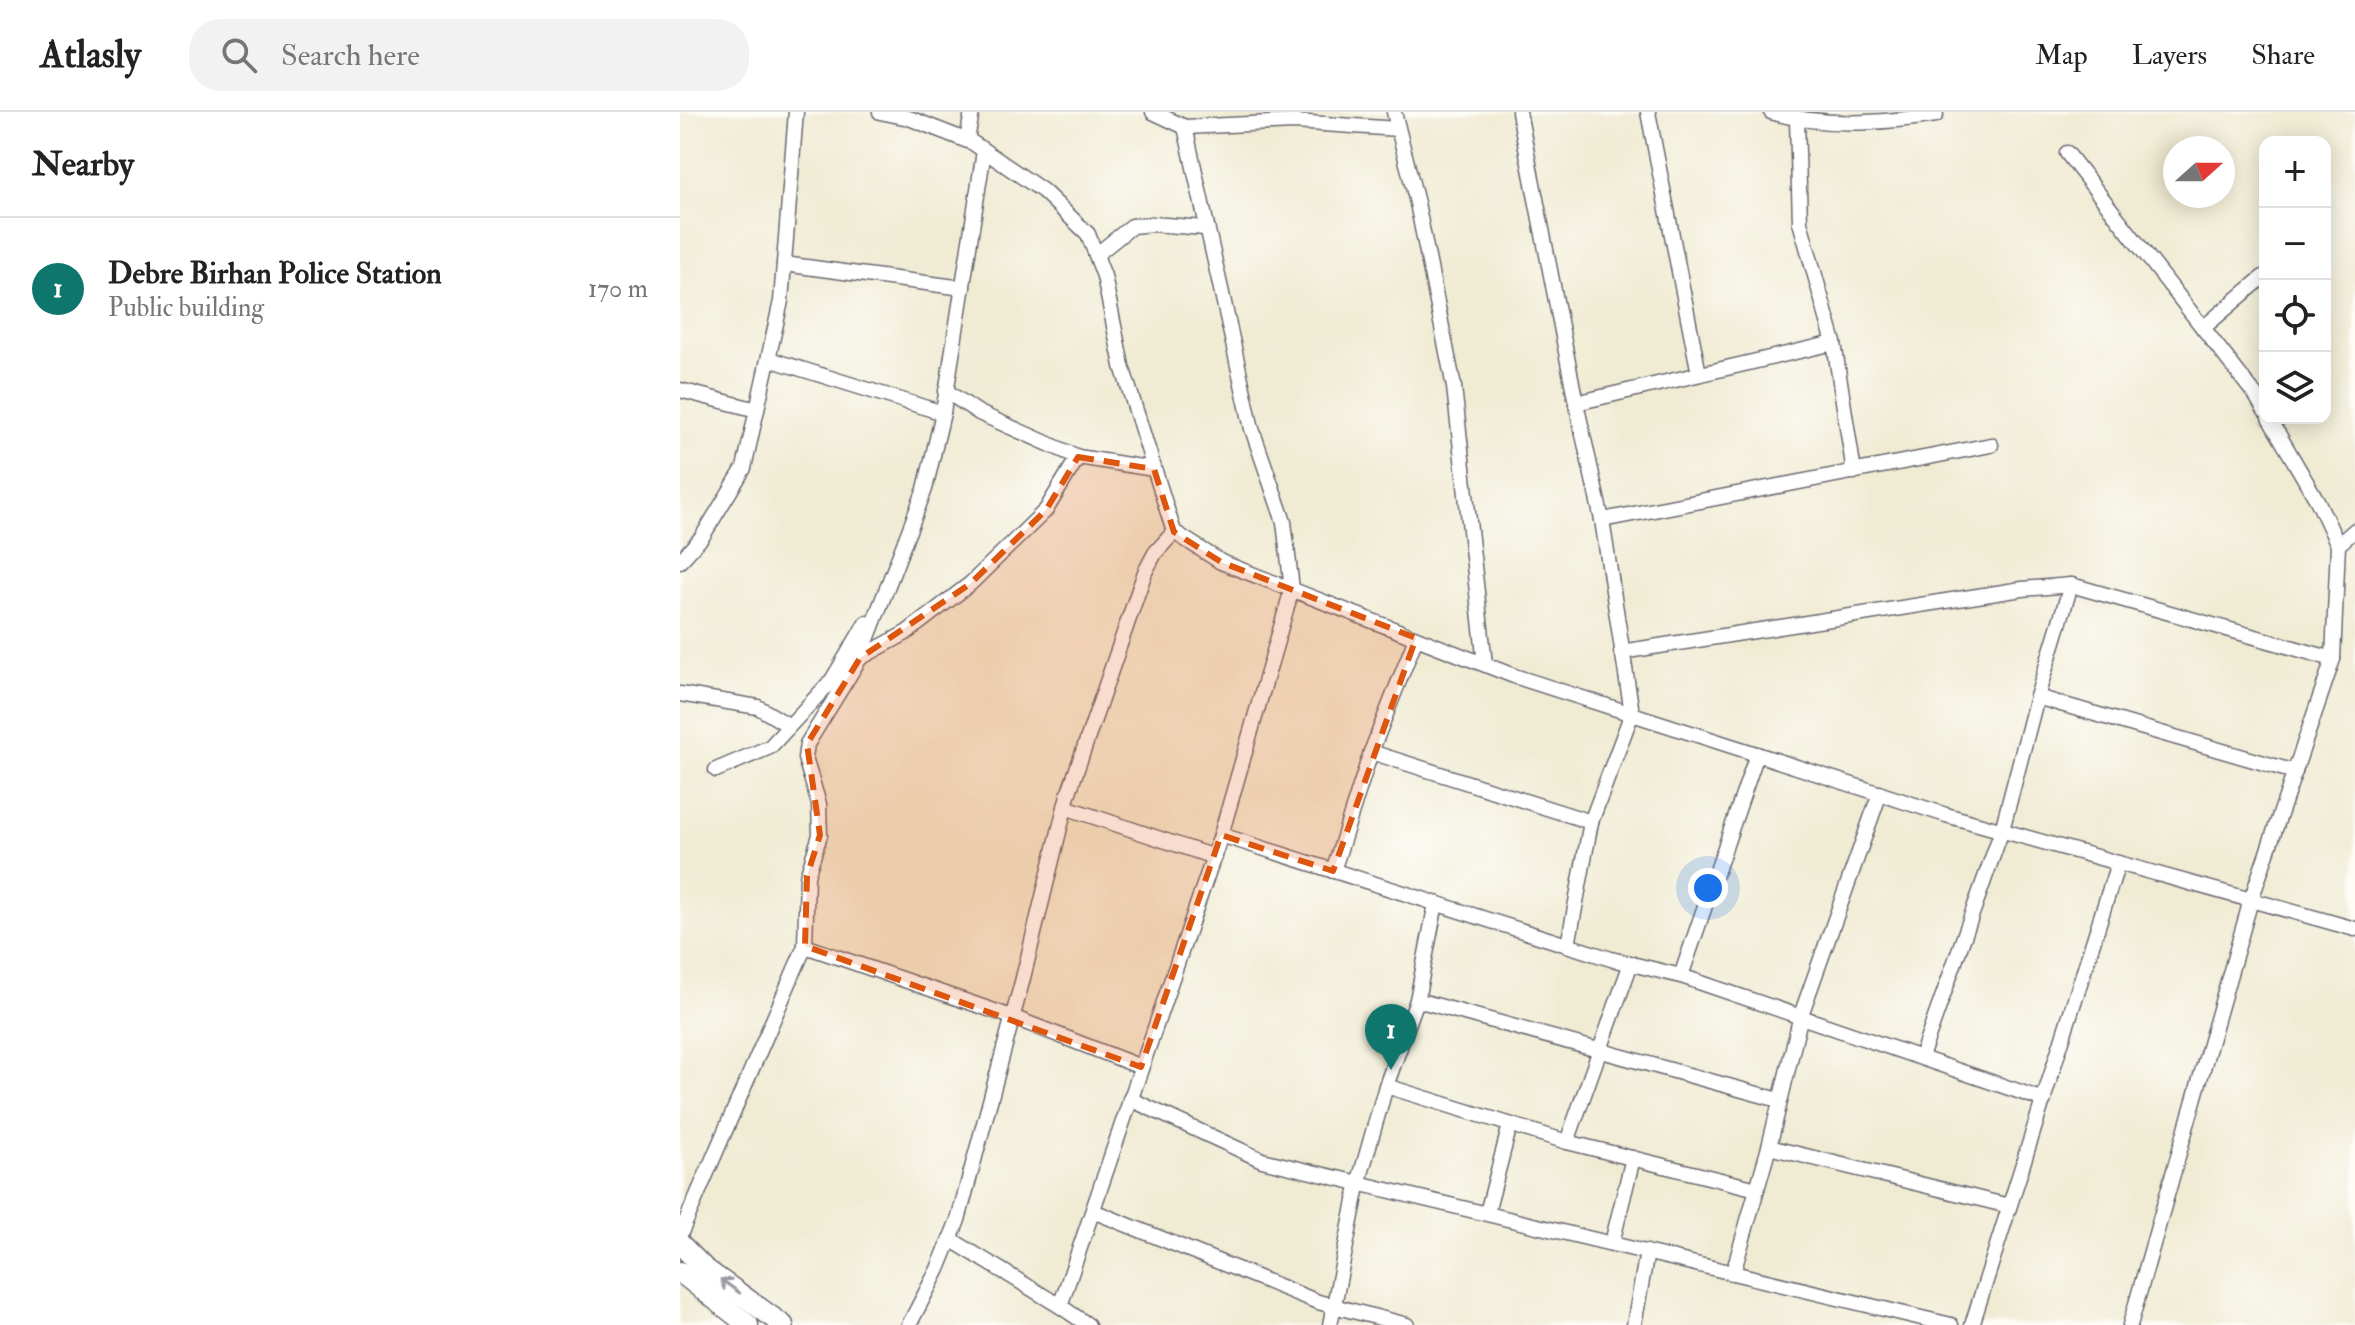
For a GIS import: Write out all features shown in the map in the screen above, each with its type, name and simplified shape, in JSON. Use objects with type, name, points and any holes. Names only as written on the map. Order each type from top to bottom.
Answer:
[{"type":"highway","points":[[680,1244],[704,1268],[783,1325]]},
{"type":"highway","points":[[680,1272],[748,1325]]},
{"type":"street","points":[[680,561],[702,537],[744,468],[781,301],[796,112]]},
{"type":"street","points":[[880,112],[909,118],[967,140],[1043,191],[1088,234],[1104,276],[1122,366],[1174,532],[1221,562],[1485,664],[1757,754],[2002,830],[2355,929]]},
{"type":"street","points":[[967,140],[972,112]]},
{"type":"street","points":[[1153,112],[1185,127],[1294,122],[1398,129]]},
{"type":"street","points":[[1394,112],[1417,203],[1454,387],[1485,664]]},
{"type":"street","points":[[1519,112],[1602,520],[1632,713],[1591,822],[1568,945]]},
{"type":"street","points":[[1648,112],[1699,374]]},
{"type":"street","points":[[1771,112],[1797,120],[1886,122],[1936,115]]},
{"type":"street","points":[[1797,120],[1800,222],[1834,343],[1854,472]]},
{"type":"street","points":[[1060,1306],[1214,857],[1292,589],[1284,522],[1252,429],[1185,127]]},
{"type":"street","points":[[680,1235],[805,946],[807,876],[820,835],[819,804],[805,758],[807,744],[860,658],[925,489],[943,413],[984,151]]},
{"type":"street","points":[[2067,153],[2259,401]]},
{"type":"street","points":[[1096,255],[1132,226],[1152,224],[1205,228]]},
{"type":"street","points":[[784,264],[963,288]]},
{"type":"street","points":[[2203,328],[2259,280]]},
{"type":"street","points":[[1576,403],[1834,343]]},
{"type":"street","points":[[769,359],[943,413]]},
{"type":"street","points":[[680,390],[757,410]]},
{"type":"street","points":[[946,391],[979,413],[1078,457],[1154,469]]},
{"type":"street","points":[[2130,1325],[2251,900],[2333,659],[2338,545],[2318,502],[2272,424]]},
{"type":"street","points":[[1602,520],[1991,445]]},
{"type":"street","points":[[860,658],[906,633],[970,584],[1046,510],[1078,457]]},
{"type":"street","points":[[2338,545],[2355,530]]},
{"type":"street","points":[[909,1325],[938,1269],[958,1220],[1065,807],[1145,572],[1155,553],[1174,532]]},
{"type":"street","points":[[1621,652],[2022,589],[2071,585],[2333,659]]},
{"type":"street","points":[[1921,1057],[2002,830],[2071,585]]},
{"type":"street","points":[[716,770],[770,747],[832,680],[887,588]]},
{"type":"street","points":[[1333,871],[1371,752],[1416,638]]},
{"type":"street","points":[[680,694],[758,707],[788,725]]},
{"type":"street","points":[[2037,697],[2295,772]]},
{"type":"street","points":[[1371,752],[1591,822]]},
{"type":"street","points":[[1681,976],[1757,754]]},
{"type":"street","points":[[1733,1273],[1769,1147],[1801,1015],[1880,793]]},
{"type":"street","points":[[1065,807],[1214,857]]},
{"type":"street","points":[[1221,835],[1568,945],[1681,976],[2044,1100]]},
{"type":"street","points":[[1972,1325],[2118,863]]},
{"type":"street","points":[[1330,1325],[1359,1181],[1386,1086],[1417,1000],[1436,903]]},
{"type":"street","points":[[805,946],[1012,1017],[1141,1067]]},
{"type":"street","points":[[1567,1142],[1631,963]]},
{"type":"street","points":[[1417,1000],[1779,1100]]},
{"type":"street","points":[[1386,1086],[1567,1142],[1757,1189]]},
{"type":"street","points":[[1130,1099],[1262,1160],[1951,1325]]},
{"type":"street","points":[[1487,1213],[1510,1125]]},
{"type":"street","points":[[1769,1147],[2009,1206]]},
{"type":"street","points":[[1612,1243],[1633,1158]]},
{"type":"street","points":[[1093,1211],[1334,1306],[1407,1325]]},
{"type":"street","points":[[950,1239],[1088,1325]]},
{"type":"street","points":[[1634,1325],[1647,1252]]},
{"type":"highlighted area","points":[[1078,457],[1154,469],[1174,532],[1221,562],[1416,638],[1333,871],[1221,835],[1141,1067],[805,946],[807,876],[820,835],[807,744],[860,658],[970,584],[1046,510]]},
{"type":"place","name":"Debre Birhan Police Station","points":[[1391,1070]]}]
